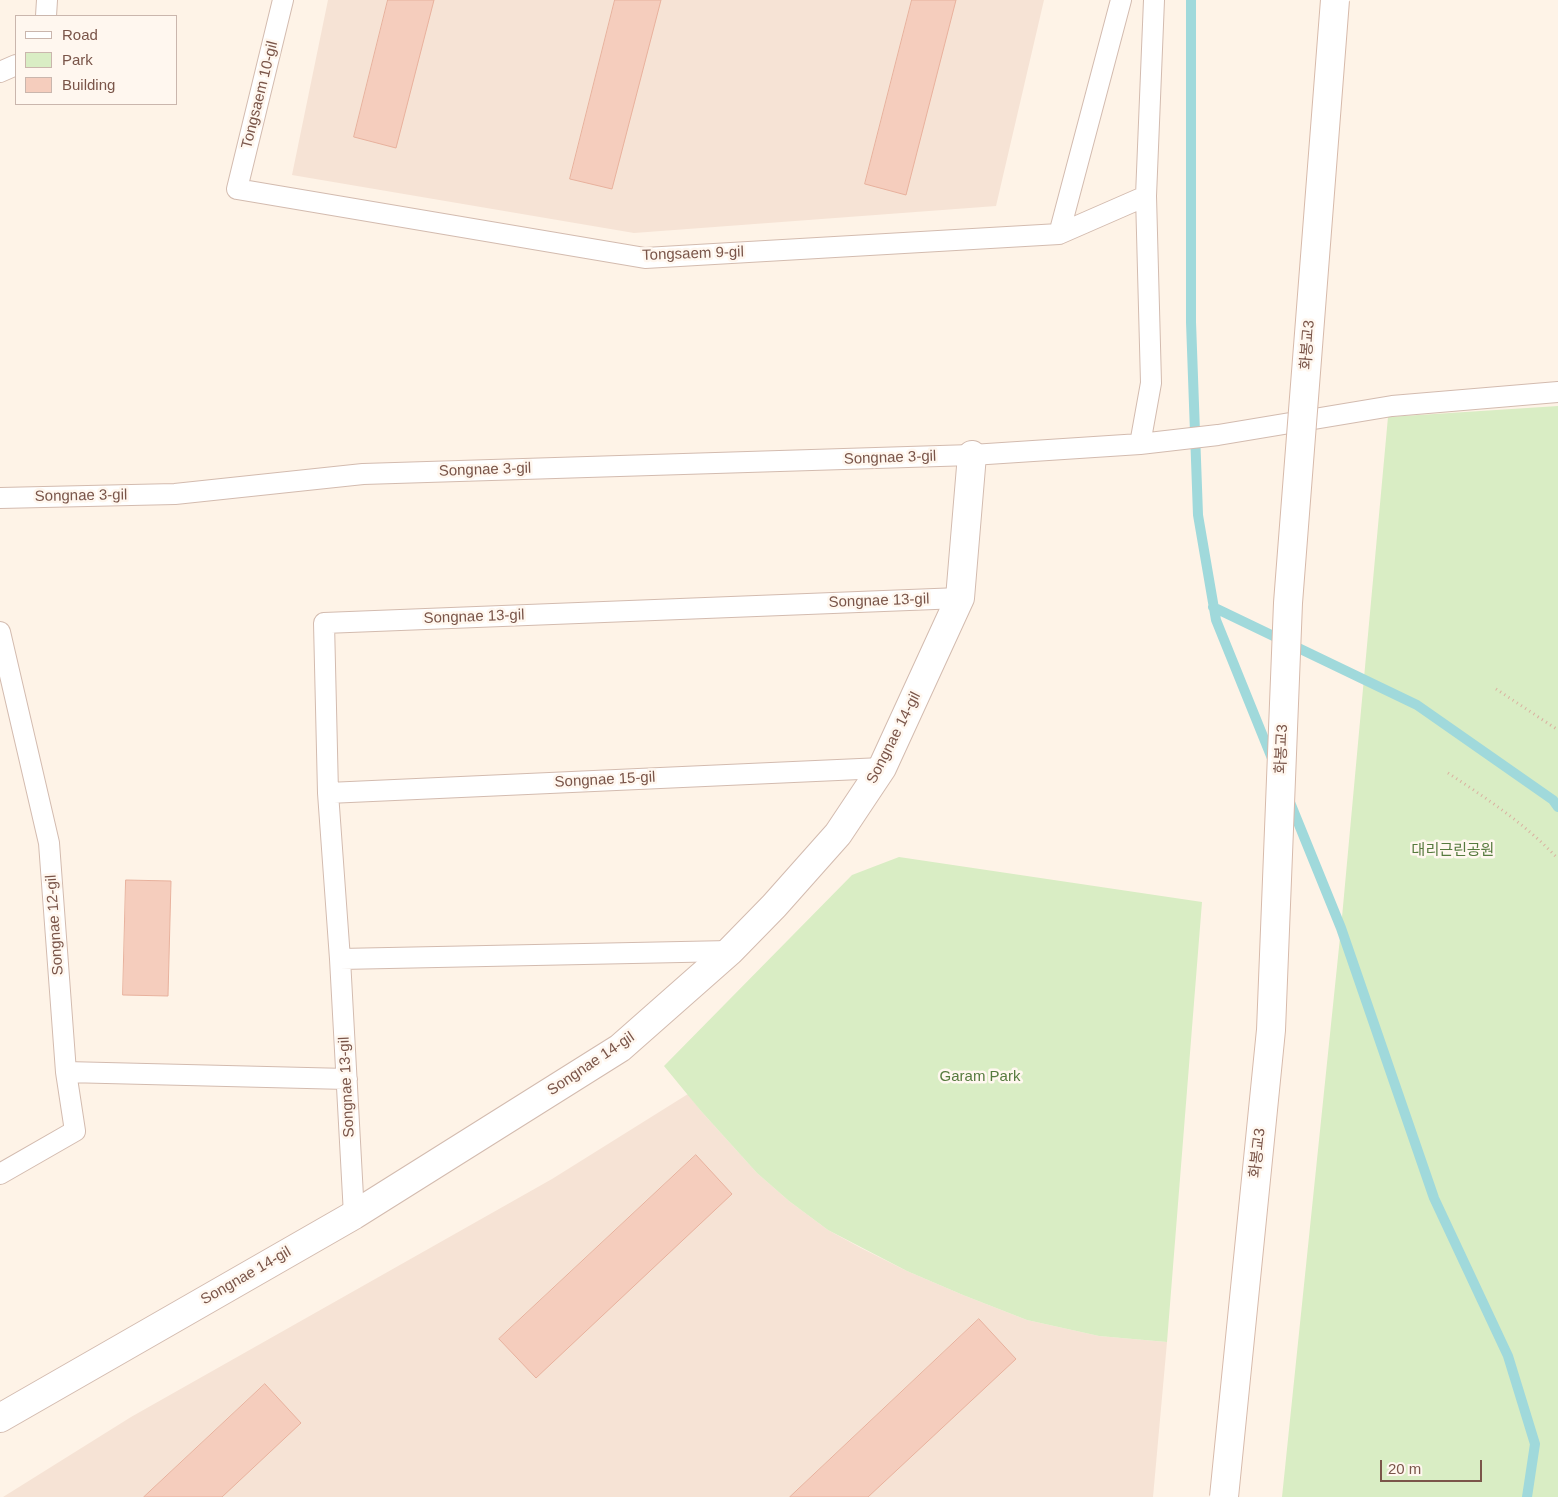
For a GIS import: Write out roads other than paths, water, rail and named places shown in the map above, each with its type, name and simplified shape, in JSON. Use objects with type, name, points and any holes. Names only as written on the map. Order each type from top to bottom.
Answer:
[{"type":"main road","name":"화봉교3","points":[[1224,1497],[1270,1030],[1288,603],[1334,0]]},
{"type":"main road","name":"Songnae 14-gil","points":[[0,1418],[354,1214],[620,1048],[730,951],[774,906],[838,834],[882,768],[960,598],[972,455]]},
{"type":"lane","points":[[46,15],[47,0]]},
{"type":"lane","name":"Tongsaem 10-gil","points":[[237,189],[284,0]]},
{"type":"lane","points":[[1059,234],[1121,0]]},
{"type":"lane","points":[[1140,444],[1151,383],[1146,196],[1154,0]]},
{"type":"lane","points":[[0,72],[15,65]]},
{"type":"lane","name":"Tongsaem 9-gil","points":[[237,189],[645,258],[1059,234],[1146,196]]},
{"type":"lane","name":"Songnae 3-gil","points":[[0,498],[175,494],[363,474],[972,455],[1140,444],[1218,435],[1392,406],[1558,392]]},
{"type":"lane","name":"Songnae 13-gil","points":[[354,1214],[340,959],[328,793],[324,623],[960,598]]},
{"type":"lane","name":"Songnae 12-gil","points":[[0,637],[48,843],[66,1072],[75,1131],[0,1174]]},
{"type":"lane","name":"Songnae 15-gil","points":[[328,793],[882,768]]},
{"type":"lane","points":[[340,959],[730,951]]},
{"type":"lane","points":[[66,1072],[347,1079]]},
{"type":"waterway","points":[[1191,0],[1191,322],[1198,515],[1216,620],[1273,761]]},
{"type":"waterway","points":[[1213,607],[1417,705],[1553,800],[1558,807]]},
{"type":"waterway","points":[[1289,800],[1341,928],[1434,1198],[1508,1356],[1535,1444],[1527,1497]]},
{"type":"park label","name":"대리근린공원","points":[[1453,851]]},
{"type":"park label","name":"Garam Park","points":[[980,1077]]}]
